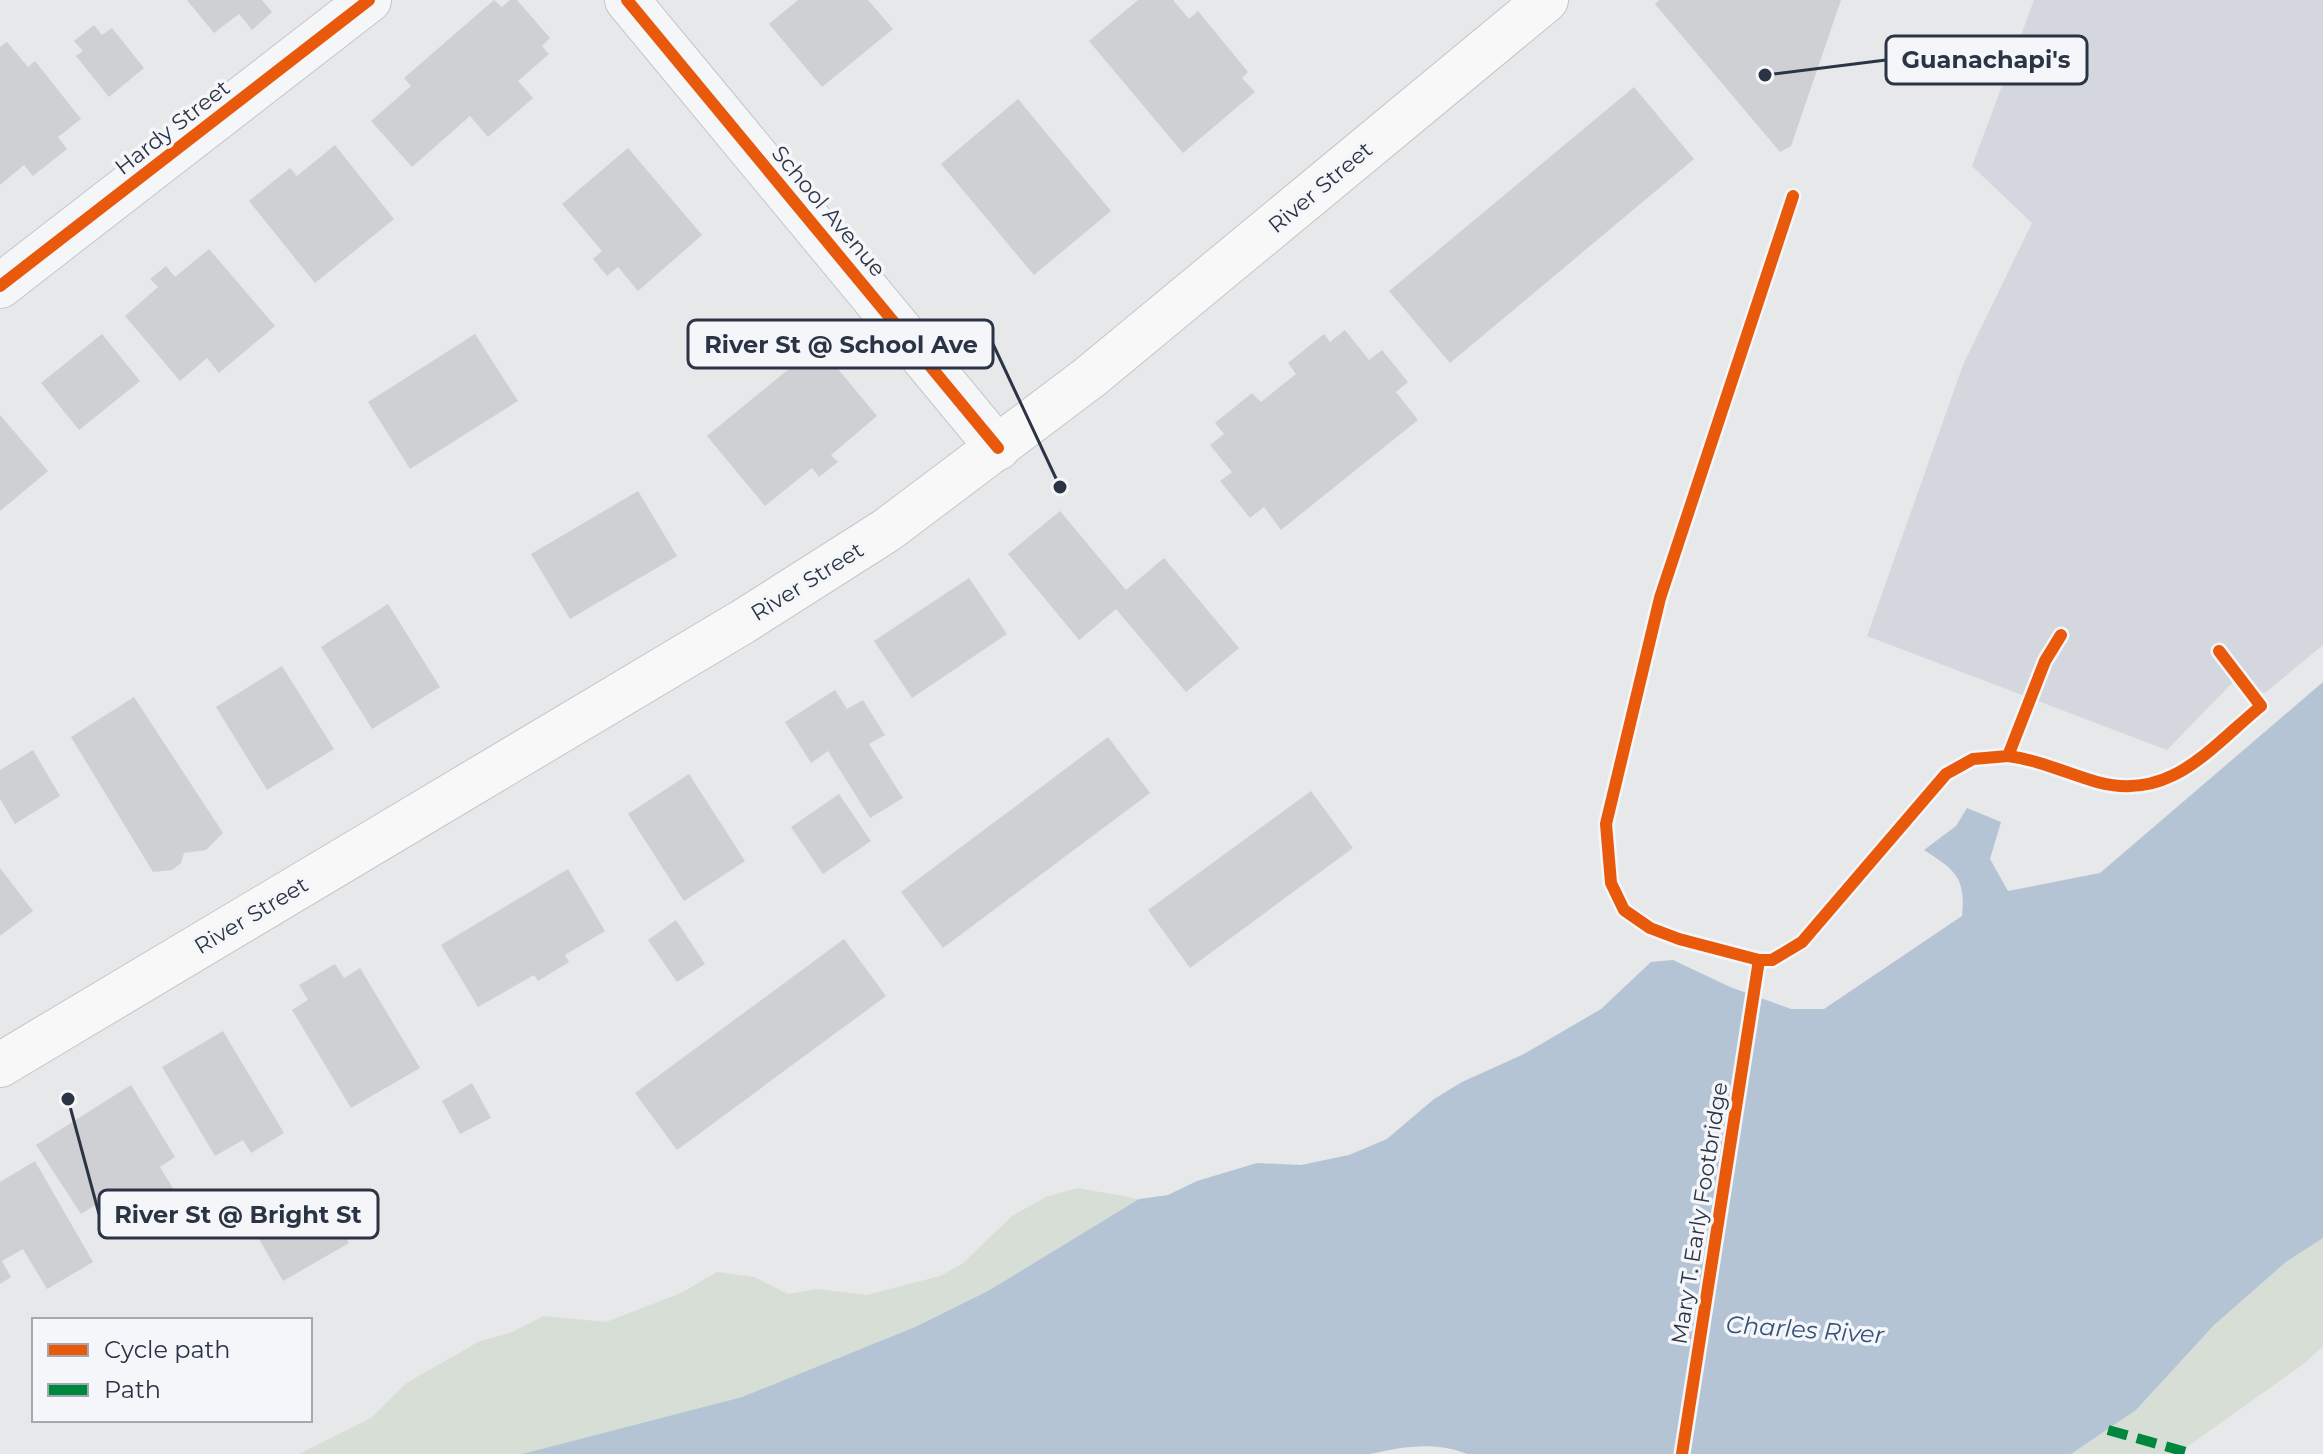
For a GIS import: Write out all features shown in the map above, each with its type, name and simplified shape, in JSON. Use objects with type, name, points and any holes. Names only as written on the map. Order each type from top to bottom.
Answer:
[{"type":"main road","name":"River Street","points":[[0,1065],[802,585],[926,503],[1090,377],[1546,0]]},
{"type":"street","name":"Hardy Street","points":[[0,286],[369,0]]},
{"type":"street","name":"School Avenue","points":[[627,0],[998,448]]},
{"type":"path","points":[[1793,196],[1660,598],[1606,824],[1611,883],[1624,910],[1650,928],[1679,939],[1759,960],[1772,960],[1802,942],[1946,774],[1973,759],[2008,756],[2112,785],[2145,787],[2175,776],[2261,706],[2219,651]]},
{"type":"path","points":[[2008,756],[2045,661],[2061,635]]},
{"type":"shaded area","points":[[2034,0],[2323,0],[2323,645],[2265,693],[2233,682],[2167,750],[1867,636],[1963,365],[2032,223],[1972,166]]},
{"type":"shaded area","points":[[1078,1188],[1139,1199],[988,1291],[915,1327],[742,1397],[522,1454],[299,1454],[371,1418],[405,1384],[478,1342],[512,1332],[544,1316],[606,1322],[681,1293],[717,1272],[754,1277],[788,1294],[817,1289],[867,1295],[940,1276],[962,1264],[1012,1216],[1046,1197]]},
{"type":"shaded area","points":[[2323,1238],[2323,1346],[2305,1363],[2177,1454],[2071,1454],[2136,1410],[2213,1325],[2286,1262]]},
{"type":"water","name":"Charles River","points":[[2323,682],[2323,1238],[2286,1262],[2214,1325],[2136,1410],[2071,1454],[1467,1454],[1431,1446],[1370,1454],[522,1454],[742,1397],[915,1327],[988,1291],[1139,1199],[1168,1195],[1197,1181],[1257,1163],[1301,1165],[1349,1155],[1387,1139],[1434,1099],[1462,1082],[1524,1054],[1601,1009],[1651,962],[1673,960],[1730,987],[1791,1009],[1824,1009],[1962,916],[1962,892],[1956,876],[1944,863],[1924,850],[1956,826],[1967,808],[2001,822],[1990,859],[2008,891],[2100,873]]},
{"type":"building","points":[[187,0],[262,0],[272,12],[252,30],[239,14],[214,33]]},
{"type":"building","points":[[494,0],[502,7],[510,0],[517,0],[550,38],[542,46],[549,54],[518,81],[533,98],[488,137],[470,116],[412,167],[371,121],[411,86],[404,78]]},
{"type":"building","points":[[798,0],[868,0],[893,29],[822,87],[769,24]]},
{"type":"building","points":[[1138,0],[1173,0],[1189,19],[1198,11],[1248,72],[1242,78],[1255,92],[1183,153],[1089,41]]},
{"type":"building","points":[[1659,0],[1841,0],[1791,146],[1780,152],[1655,4]]},
{"type":"building","points":[[94,25],[102,35],[112,28],[144,68],[109,97],[76,56],[83,51],[74,41]]},
{"type":"building","points":[[7,42],[28,67],[35,61],[81,119],[58,137],[67,149],[33,176],[24,165],[0,185],[0,47]]},
{"type":"building","points":[[1634,87],[1694,159],[1450,363],[1389,291]]},
{"type":"building","points":[[1018,99],[1111,211],[1034,275],[941,164]]},
{"type":"building","points":[[335,145],[394,219],[315,283],[249,201],[290,168],[297,176]]},
{"type":"building","points":[[628,148],[702,235],[638,291],[618,267],[607,276],[593,259],[602,251],[562,204]]},
{"type":"building","points":[[209,249],[275,326],[219,373],[207,358],[180,381],[125,316],[158,287],[150,279],[166,266],[175,277]]},
{"type":"building","points":[[1345,330],[1369,360],[1382,350],[1408,382],[1396,392],[1418,420],[1281,530],[1264,507],[1250,518],[1220,481],[1232,472],[1210,445],[1224,434],[1215,423],[1252,393],[1261,402],[1296,374],[1288,363],[1324,334],[1330,342]]},
{"type":"building","points":[[102,334],[140,381],[79,430],[41,383]]},
{"type":"building","points":[[475,334],[518,401],[410,469],[368,402]]},
{"type":"building","points":[[818,345],[877,416],[831,455],[838,462],[819,477],[812,468],[765,506],[707,436]]},
{"type":"building","points":[[0,415],[48,471],[0,511]]},
{"type":"building","points":[[638,491],[677,556],[570,619],[531,554]]},
{"type":"building","points":[[1060,511],[1126,590],[1164,558],[1239,648],[1186,692],[1116,609],[1079,640],[1008,554]]},
{"type":"building","points":[[969,578],[1007,634],[912,698],[874,641]]},
{"type":"building","points":[[388,604],[440,687],[372,729],[321,647]]},
{"type":"building","points":[[282,666],[334,749],[267,790],[216,707]]},
{"type":"building","points":[[835,690],[847,709],[863,700],[885,735],[869,744],[903,798],[870,818],[828,751],[811,763],[785,722]]},
{"type":"building","points":[[134,697],[223,833],[206,850],[184,853],[181,863],[172,870],[153,872],[71,737]]},
{"type":"building","points":[[1108,737],[1150,793],[943,948],[901,892]]},
{"type":"building","points":[[33,750],[60,796],[15,824],[0,799],[0,770]]},
{"type":"building","points":[[689,774],[745,861],[684,901],[628,814]]},
{"type":"building","points":[[1311,791],[1353,848],[1190,968],[1148,910]]},
{"type":"building","points":[[839,794],[871,841],[823,874],[791,827]]},
{"type":"building","points":[[0,868],[33,911],[0,936]]},
{"type":"building","points":[[568,869],[605,931],[565,955],[569,962],[538,981],[534,975],[478,1007],[441,945]]},
{"type":"building","points":[[676,920],[705,964],[677,982],[648,940]]},
{"type":"building","points":[[844,939],[886,996],[677,1150],[635,1093]]},
{"type":"building","points":[[335,964],[344,978],[360,968],[420,1068],[351,1108],[292,1010],[308,1000],[299,985]]},
{"type":"building","points":[[223,1031],[284,1133],[251,1153],[243,1140],[215,1156],[162,1067]]},
{"type":"building","points":[[472,1083],[491,1118],[460,1134],[442,1101]]},
{"type":"building","points":[[131,1085],[175,1157],[160,1167],[177,1195],[116,1233],[97,1204],[81,1214],[36,1145]]},
{"type":"building","points":[[35,1161],[93,1262],[47,1289],[23,1249],[2,1261],[11,1277],[0,1284],[0,1182]]},
{"type":"building","points":[[321,1194],[349,1243],[283,1281],[255,1232]]},
{"type":"marked path","points":[[2108,1430],[2193,1454]]},
{"type":"cycle path","points":[[0,286],[369,0]]},
{"type":"cycle path","points":[[627,0],[998,448]]},
{"type":"cycle path","points":[[1759,960],[1679,939],[1650,928],[1624,910],[1611,883],[1606,824],[1660,598],[1793,196]]},
{"type":"cycle path","name":"Mary T. Early Footbridge","points":[[1682,1454],[1759,960],[1772,960],[1802,942],[1946,774],[1973,759],[2008,756],[2045,661],[2061,635]]},
{"type":"cycle path","points":[[2008,756],[2097,782],[2123,786],[2146,785],[2167,778],[2206,754],[2261,706],[2219,651]]},
{"type":"place","name":"Guanachapi's","points":[[1765,75]]},
{"type":"place","name":"River St @ School Ave","points":[[1060,487]]},
{"type":"place","name":"River St @ Bright St","points":[[68,1099]]}]
